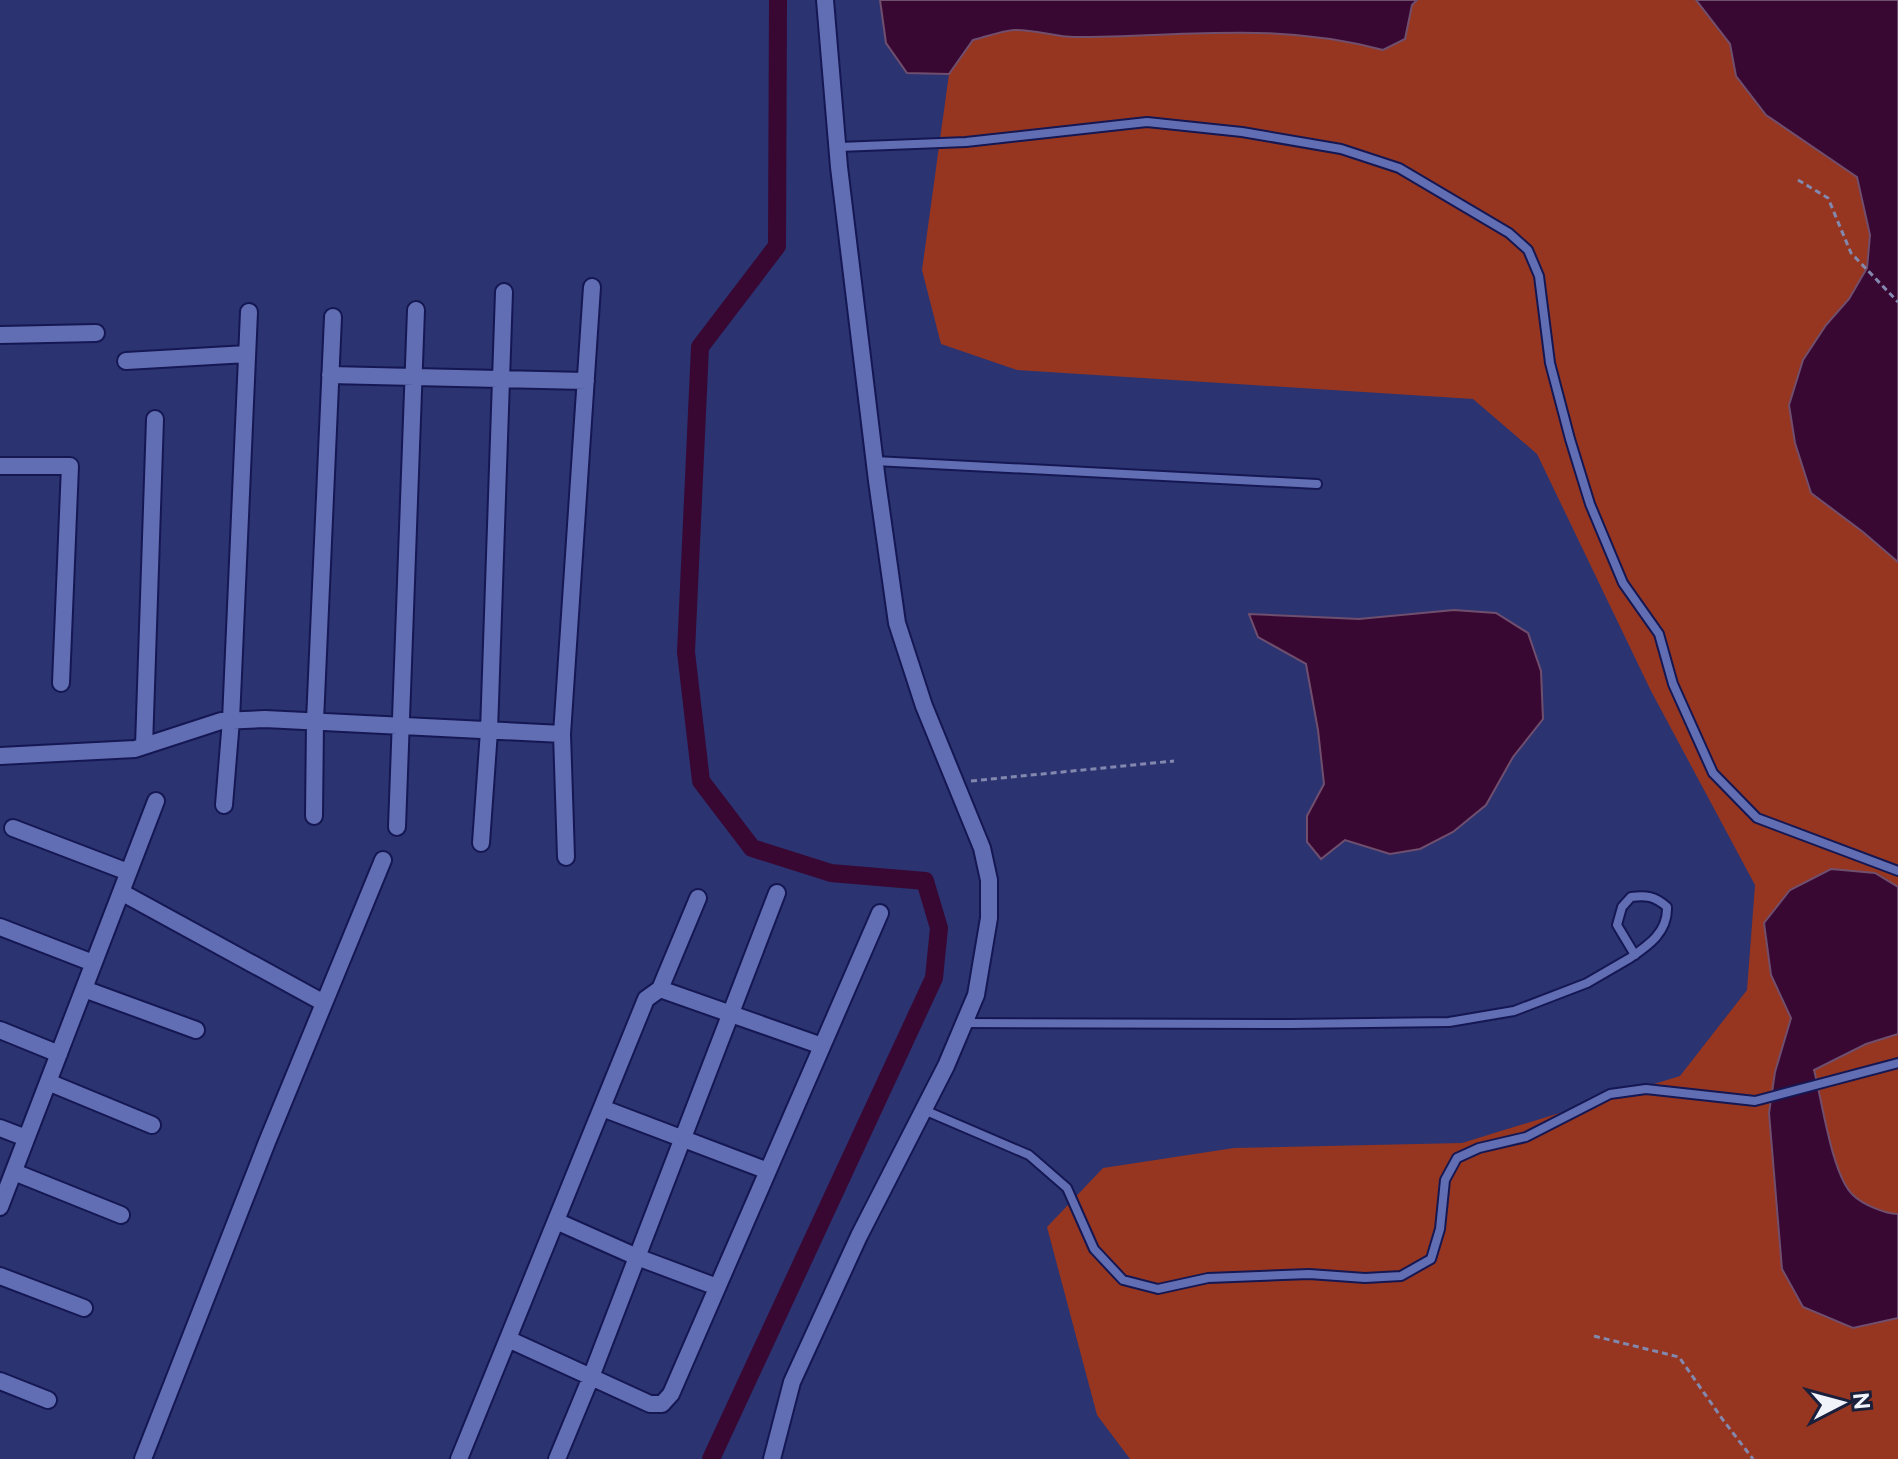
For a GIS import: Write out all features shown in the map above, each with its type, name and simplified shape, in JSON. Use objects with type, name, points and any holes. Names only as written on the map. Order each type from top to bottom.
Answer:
[{"type":"street","points":[[772,1459],[792,1382],[976,995],[989,918],[989,880],[982,848],[924,706],[897,623],[874,461],[825,0]]},
{"type":"street","points":[[566,857],[562,734],[592,287]]},
{"type":"street","points":[[481,843],[489,731],[504,292]]},
{"type":"street","points":[[397,827],[416,310]]},
{"type":"street","points":[[224,805],[231,720],[249,312]]},
{"type":"street","points":[[314,816],[315,721],[333,317]]},
{"type":"street","points":[[0,335],[96,333]]},
{"type":"street","points":[[126,361],[247,354]]},
{"type":"street","points":[[330,375],[586,381]]},
{"type":"street","points":[[144,746],[155,419]]},
{"type":"street","points":[[0,466],[70,466],[61,683]]},
{"type":"street","points":[[0,756],[135,749],[231,720],[315,721],[562,734]]},
{"type":"street","points":[[0,1207],[156,801]]},
{"type":"street","points":[[13,828],[128,872]]},
{"type":"street","points":[[143,1459],[383,860]]},
{"type":"street","points":[[121,892],[324,1003]]},
{"type":"street","points":[[558,1459],[777,893]]},
{"type":"street","points":[[459,1459],[646,999],[660,989],[698,898]]},
{"type":"street","points":[[508,1339],[650,1404],[662,1404],[671,1394],[880,913]]},
{"type":"street","points":[[0,927],[93,963]]},
{"type":"street","points":[[84,989],[196,1030]]},
{"type":"street","points":[[660,989],[822,1046]]},
{"type":"street","points":[[0,1030],[59,1054]]},
{"type":"street","points":[[48,1082],[152,1125]]},
{"type":"street","points":[[602,1108],[768,1171]]},
{"type":"street","points":[[0,1128],[26,1138]]},
{"type":"street","points":[[14,1172],[121,1215]]},
{"type":"street","points":[[556,1221],[637,1257],[717,1287]]},
{"type":"street","points":[[0,1276],[84,1308]]},
{"type":"street","points":[[0,1381],[48,1400]]},
{"type":"lane","points":[[839,147],[966,142],[1147,122],[1242,132],[1341,149],[1399,168],[1509,233],[1528,250],[1539,276],[1550,363],[1590,504],[1623,583],[1659,634],[1673,684],[1713,773],[1757,818],[1898,871]]},
{"type":"lane","points":[[874,461],[1317,484]]},
{"type":"lane","points":[[964,1023],[1449,1022],[1514,1011],[1587,983],[1635,955],[1650,945],[1664,928],[1667,918],[1667,907],[1657,898],[1644,895],[1631,897],[1622,907],[1617,925],[1635,955]]},
{"type":"lane","points":[[923,1110],[1029,1155],[1067,1188],[1094,1249],[1123,1280],[1158,1289],[1208,1278],[1309,1274],[1365,1278],[1401,1276],[1431,1259],[1440,1229],[1445,1180],[1457,1158],[1479,1148],[1526,1137],[1610,1094],[1646,1089],[1755,1101],[1898,1063]]},
{"type":"path","points":[[1798,180],[1828,198],[1851,253],[1898,302]]},
{"type":"path","points":[[955,782],[1174,761]]},
{"type":"path","points":[[1594,1336],[1679,1357],[1753,1459]]},
{"type":"shaded area","points":[[880,0],[1417,0],[1412,5],[1405,39],[1383,50],[1343,41],[1266,33],[1075,37],[1014,30],[973,40],[949,74],[907,73],[886,43]]},
{"type":"shaded area","points":[[1417,0],[1696,0],[1731,44],[1736,76],[1857,177],[1870,235],[1867,268],[1849,299],[1826,325],[1811,493],[1898,562],[1898,1459],[1130,1459],[1097,1415],[1047,1227],[1103,1168],[1234,1148],[1462,1143],[1680,1076],[1747,990],[1755,885],[1651,691],[1537,454],[1473,399],[1017,370],[941,344],[922,270],[949,74],[973,40],[1014,30],[1075,37],[1266,33],[1343,41],[1383,50],[1405,39],[1412,5]]},
{"type":"shaded area","points":[[1696,0],[1898,0],[1898,562],[1811,493],[1795,443],[1789,405],[1803,360],[1826,325],[1849,299],[1867,268],[1870,235],[1857,177],[1766,115],[1736,76],[1730,44]]},
{"type":"shaded area","points":[[1454,610],[1496,613],[1528,633],[1541,671],[1543,719],[1513,757],[1486,805],[1453,832],[1420,849],[1390,854],[1345,840],[1321,859],[1307,842],[1307,816],[1324,784],[1306,664],[1258,637],[1249,614],[1359,619]]},
{"type":"shaded area","points":[[1831,869],[1875,873],[1898,887],[1898,1034],[1866,1044],[1814,1070],[1834,1155],[1846,1185],[1853,1195],[1868,1205],[1898,1214],[1898,1318],[1853,1328],[1803,1307],[1782,1269],[1769,1113],[1775,1072],[1791,1018],[1771,975],[1764,923],[1790,890]]},
{"type":"waterway","points":[[711,1459],[934,978],[939,928],[925,881],[831,873],[752,848],[701,781],[686,652],[700,347],[777,246],[778,0]]}]
